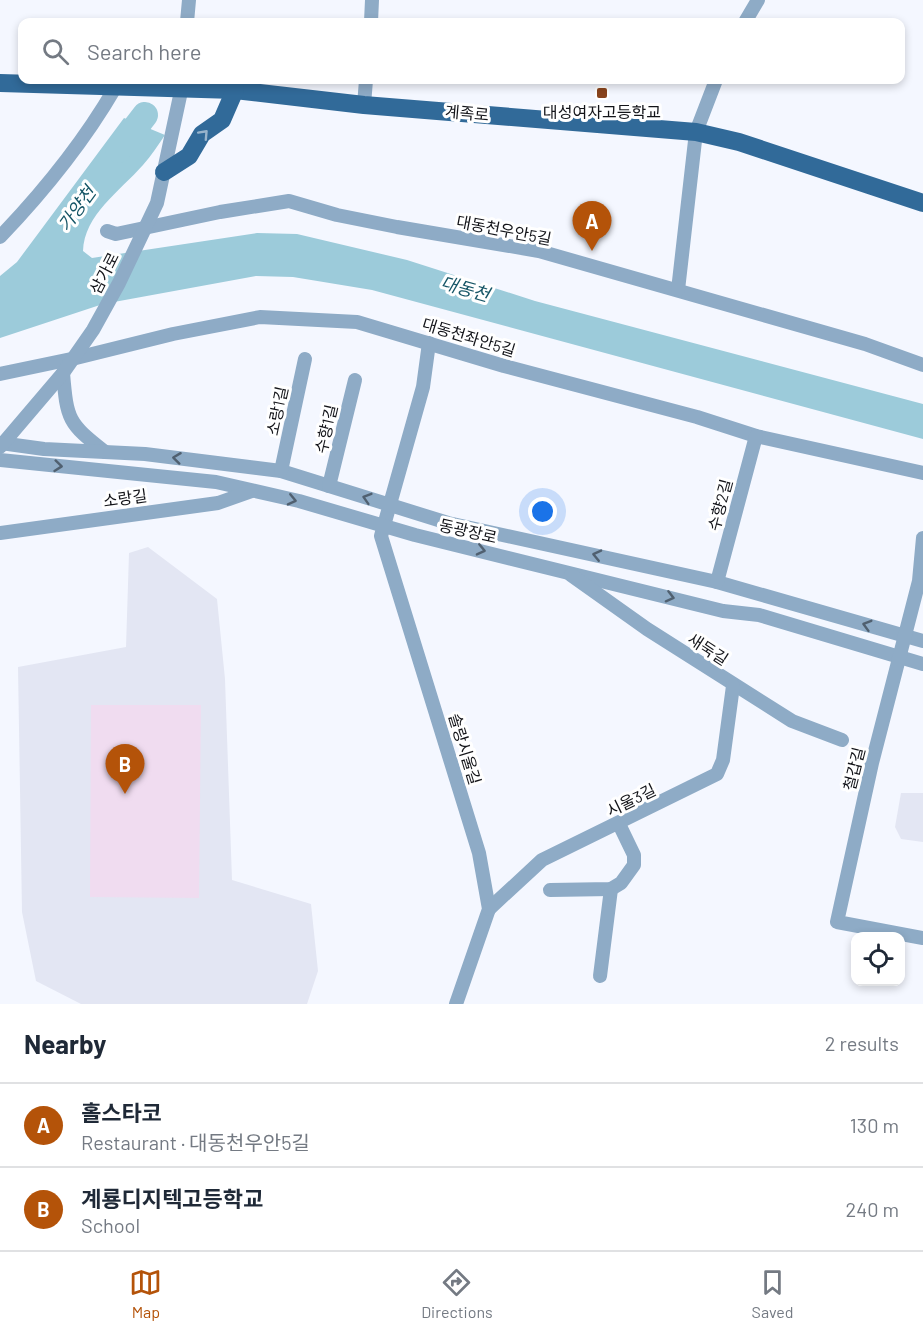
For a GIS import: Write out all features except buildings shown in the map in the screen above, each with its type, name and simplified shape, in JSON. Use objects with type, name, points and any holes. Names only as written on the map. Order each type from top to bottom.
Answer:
[{"type":"main road","name":"계족로","points":[[0,83],[18,84]]},
{"type":"main road","name":"계족로","points":[[23,84],[115,88],[183,84],[364,105],[696,132],[739,142],[923,203]]},
{"type":"main road","points":[[164,172],[189,156],[202,134],[222,120],[235,90]]},
{"type":"street","points":[[187,18],[189,0]]},
{"type":"street","points":[[370,18],[372,0]]},
{"type":"street","points":[[747,18],[758,0]]},
{"type":"street","name":"삼가로","points":[[1,444],[63,373],[93,330],[157,203],[183,84]]},
{"type":"street","points":[[364,105],[366,84]]},
{"type":"street","points":[[678,290],[696,132],[714,84]]},
{"type":"street","points":[[0,237],[35,201],[92,126],[115,88]]},
{"type":"street","name":"대동천우안5길","points":[[107,231],[116,234],[220,212],[289,201],[337,215],[539,251],[865,344],[923,365]]},
{"type":"street","name":"대동천좌안5길","points":[[0,374],[173,334],[260,317],[357,322],[504,366],[696,417],[756,436],[923,473]]},
{"type":"street","name":"솔랑시울길","points":[[429,343],[423,387],[381,536],[479,853],[489,909],[456,1004]]},
{"type":"street","name":"소랑1길","points":[[281,471],[305,359]]},
{"type":"street","points":[[63,373],[66,405],[76,429],[105,452]]},
{"type":"street","name":"수향1길","points":[[329,486],[355,380]]},
{"type":"street","name":"수향2길","points":[[717,582],[756,436]]},
{"type":"street","name":"동광장로","points":[[1,444],[44,449],[145,454],[281,471],[448,523],[717,582],[923,641]]},
{"type":"street","name":"동광장로","points":[[0,460],[216,482],[384,524],[415,535],[723,611],[759,615],[923,664]]},
{"type":"street","name":"소랑길","points":[[0,533],[218,503],[253,491]]},
{"type":"street","name":"철갑길","points":[[923,538],[919,581],[872,764],[837,922],[923,938]]},
{"type":"street","name":"새둑길","points":[[564,571],[734,686],[792,721],[842,740]]},
{"type":"street","name":"시울3길","points":[[489,909],[542,860],[620,824],[717,774],[723,760],[734,686]]},
{"type":"street","points":[[550,890],[611,889],[621,883],[634,866],[634,855],[620,824]]},
{"type":"street","points":[[600,976],[611,889]]},
{"type":"shaded area","points":[[148,547],[217,599],[225,679],[232,880],[311,904],[318,971],[307,1004],[81,1004],[36,981],[22,912],[18,667],[126,647],[129,553]]},
{"type":"shaded area","points":[[91,705],[201,705],[199,898],[90,897]]},
{"type":"shaded area","points":[[901,793],[923,793],[923,842],[901,839],[895,827]]},
{"type":"water","name":"대동천","points":[[124,118],[165,135],[146,162],[96,215],[85,238],[83,251],[92,258],[257,233],[297,234],[407,260],[535,301],[923,404],[923,439],[372,290],[293,277],[256,276],[103,304],[0,338],[0,276],[17,262]]},
{"type":"waterway","name":"가양천","points":[[118,150],[145,115]]},
{"type":"place","name":"대성여자고등학교","points":[[602,93]]},
{"type":"place","name":"홀스타코","points":[[592,251]]},
{"type":"place","name":"계룡디지텍고등학교","points":[[125,794]]}]
